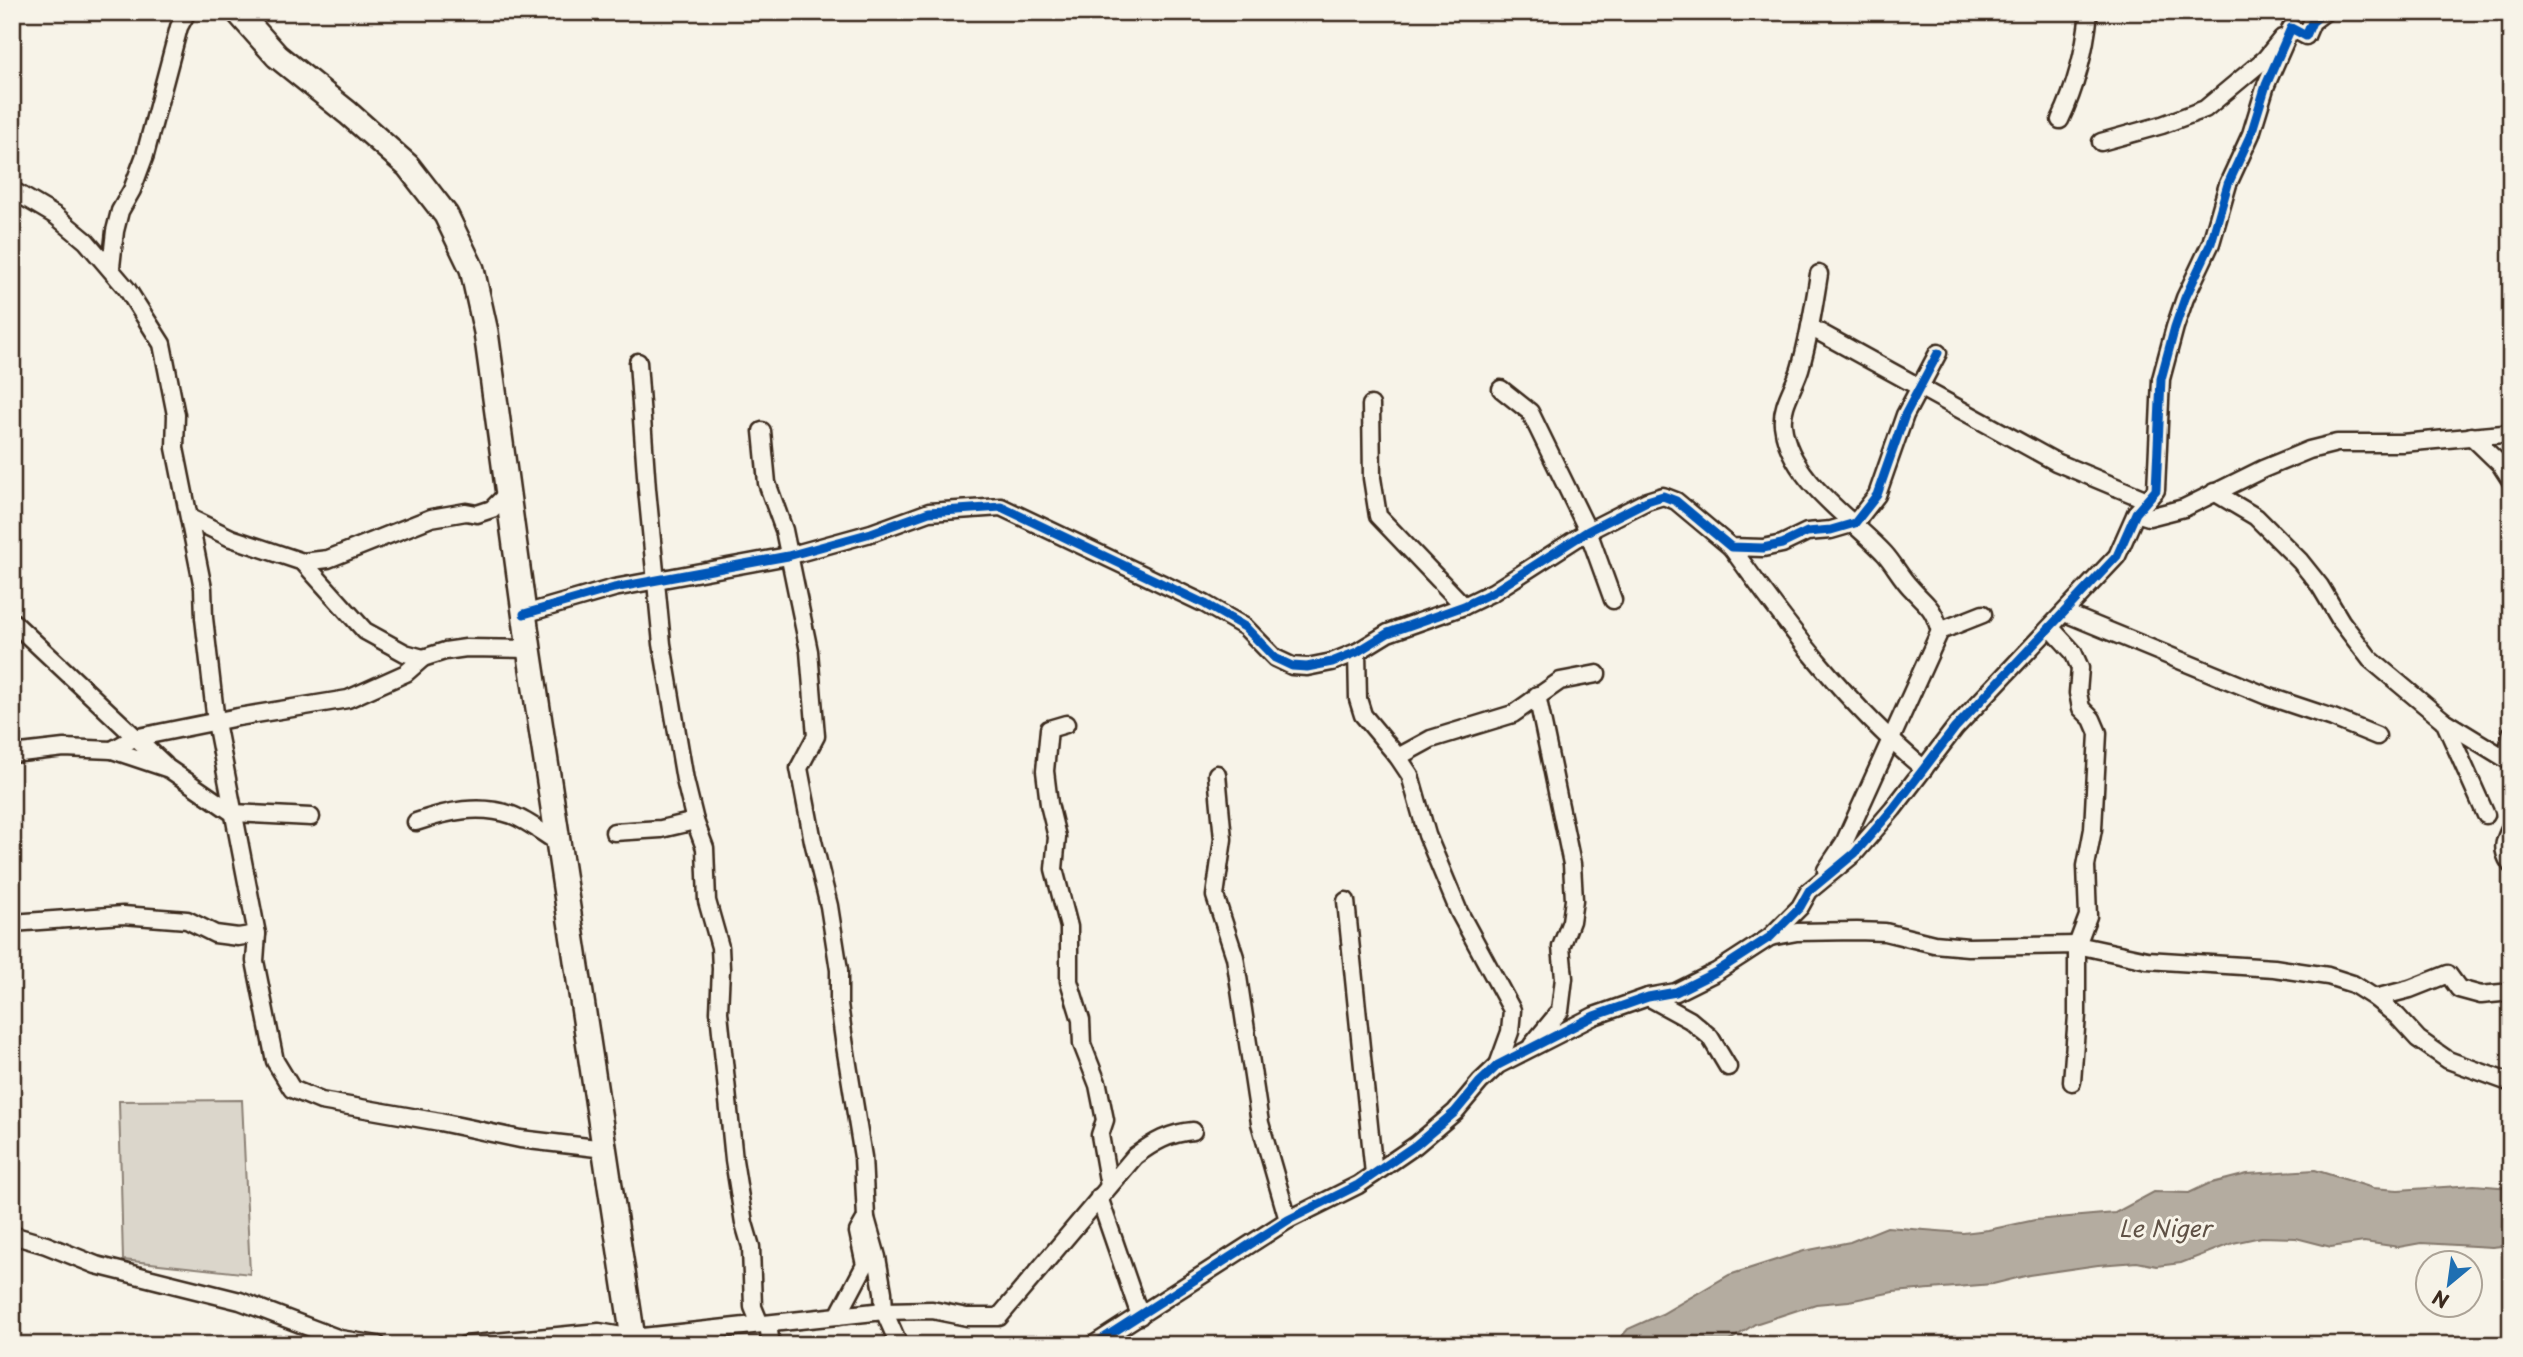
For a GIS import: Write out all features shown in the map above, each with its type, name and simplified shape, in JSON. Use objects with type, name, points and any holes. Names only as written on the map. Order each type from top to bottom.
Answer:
[{"type":"highway","points":[[237,12],[277,56],[408,166],[446,215],[472,269],[484,320],[529,649],[634,1341]]},
{"type":"street","points":[[111,267],[112,241],[120,211],[132,190],[145,155],[179,27],[187,12]]},
{"type":"street","points":[[2060,120],[2073,94],[2085,48],[2089,12]]},
{"type":"street","points":[[2291,28],[2306,36],[2317,15]]},
{"type":"street","points":[[2101,142],[2162,125],[2205,109],[2265,59],[2291,28]]},
{"type":"street","points":[[1810,891],[1855,853],[1955,728],[2117,556],[2136,513],[2156,490],[2161,379],[2175,327],[2185,298],[2211,243],[2228,184],[2251,134],[2266,85],[2291,28]]},
{"type":"street","points":[[12,190],[56,216],[86,241],[111,267],[162,344],[176,415],[175,448],[203,588],[216,722],[257,934],[255,961],[275,1061],[292,1089],[321,1101],[520,1139],[605,1149]]},
{"type":"street","points":[[1093,1345],[1288,1220],[1358,1185],[1416,1145],[1455,1112],[1498,1065],[1594,1016],[1648,998],[1676,992],[1716,972],[1770,937],[1800,907],[1821,880],[1844,843],[1940,631],[1933,609],[1909,586],[1887,556],[1855,523],[1821,496],[1787,442],[1783,423],[1786,400],[1799,372],[1819,274]]},
{"type":"street","points":[[1810,327],[2056,461],[2147,500]]},
{"type":"street","points":[[1731,547],[1763,548],[1782,544],[1807,532],[1831,530],[1855,523],[1877,495],[1905,415],[1938,352]]},
{"type":"street","points":[[638,362],[662,644],[685,780],[705,848],[707,901],[720,947],[722,969],[719,1012],[734,1160],[744,1223],[751,1247],[753,1307],[764,1324],[771,1345]]},
{"type":"street","points":[[1501,389],[1530,412],[1588,531],[1613,600]]},
{"type":"street","points":[[1371,405],[1372,478],[1378,516],[1464,606]]},
{"type":"street","points":[[762,431],[767,483],[784,530],[809,651],[816,736],[799,768],[829,906],[839,970],[839,1004],[863,1157],[866,1218],[877,1258],[884,1311],[899,1345]]},
{"type":"street","points":[[2136,513],[2149,517],[2184,508],[2263,469],[2309,450],[2337,443],[2402,443],[2511,432]]},
{"type":"street","points":[[2471,436],[2500,464],[2511,481]]},
{"type":"street","points":[[2214,492],[2256,517],[2300,561],[2370,659],[2444,721],[2491,752],[2509,760],[2511,734]]},
{"type":"street","points":[[190,519],[231,538],[303,562],[328,559],[431,519],[466,512],[477,514],[492,509],[508,493]]},
{"type":"street","points":[[524,614],[614,588],[788,556],[871,533],[929,512],[1001,507],[1205,604],[1245,627],[1275,658],[1293,666],[1307,667],[1332,662],[1357,652],[1388,633],[1464,606],[1493,592],[1588,531],[1647,501],[1663,496],[1676,500],[1731,547],[1793,633],[1890,741],[1924,769]]},
{"type":"street","points":[[303,562],[365,631],[405,653],[423,658]]},
{"type":"street","points":[[2064,612],[2267,696],[2377,736]]},
{"type":"street","points":[[1940,631],[1983,614]]},
{"type":"street","points":[[12,621],[169,769],[233,813],[311,817]]},
{"type":"street","points":[[2050,628],[2073,652],[2080,668],[2078,693],[2081,708],[2092,719],[2098,733],[2093,829],[2086,866],[2088,916],[2077,945],[2077,1015],[2072,1082]]},
{"type":"street","points":[[112,750],[134,738],[348,699],[406,673],[423,658],[445,651],[466,648],[529,649]]},
{"type":"street","points":[[1357,652],[1358,699],[1363,715],[1410,775],[1427,835],[1460,912],[1512,1010],[1510,1032],[1498,1065]]},
{"type":"street","points":[[1398,757],[1430,739],[1513,714],[1560,681],[1597,674]]},
{"type":"street","points":[[1528,1050],[1560,1011],[1562,947],[1572,921],[1574,900],[1572,864],[1537,695]]},
{"type":"street","points":[[2444,721],[2486,815]]},
{"type":"street","points":[[1066,724],[1049,729],[1045,771],[1057,837],[1054,869],[1069,927],[1069,981],[1081,1020],[1082,1044],[1098,1085],[1105,1120],[1100,1135],[1104,1191],[1140,1316]]},
{"type":"street","points":[[12,754],[65,748],[112,750],[169,769]]},
{"type":"street","points":[[1217,774],[1223,839],[1216,896],[1236,957],[1260,1123],[1288,1220]]},
{"type":"street","points":[[416,822],[451,810],[479,809],[512,815],[559,843]]},
{"type":"street","points":[[614,832],[661,829],[695,821]]},
{"type":"street","points":[[2511,827],[2503,843],[2504,854],[2511,864]]},
{"type":"street","points":[[1346,901],[1374,1174]]},
{"type":"street","points":[[12,923],[123,915],[187,920],[215,934],[238,937],[257,934]]},
{"type":"street","points":[[1770,937],[1797,932],[1866,931],[1885,932],[1934,944],[1968,947],[2077,945],[2147,960],[2274,968],[2328,976],[2353,985],[2375,998],[2418,1038],[2448,1060],[2511,1083]]},
{"type":"street","points":[[2375,998],[2410,989],[2448,974],[2459,989],[2481,995],[2511,992]]},
{"type":"street","points":[[1648,998],[1690,1020],[1710,1037],[1728,1067]]},
{"type":"street","points":[[465,1345],[599,1332],[634,1341],[884,1311],[932,1310],[967,1317],[999,1317],[1135,1156],[1174,1132],[1193,1131]]},
{"type":"street","points":[[838,1316],[865,1265],[858,1232],[866,1218]]},
{"type":"street","points":[[12,1235],[96,1265],[240,1301],[340,1339],[378,1345]]},
{"type":"shaded area","points":[[242,1100],[250,1274],[123,1260],[119,1101]]},
{"type":"water","name":"Le Niger","points":[[2315,1170],[2373,1188],[2398,1190],[2474,1185],[2511,1188],[2511,1245],[2492,1247],[2421,1243],[2399,1247],[2364,1242],[2331,1247],[2296,1238],[2261,1237],[2233,1243],[2181,1263],[2157,1266],[2137,1262],[2098,1265],[2029,1275],[1993,1284],[1893,1292],[1849,1301],[1816,1304],[1755,1324],[1723,1345],[1614,1345],[1628,1329],[1662,1314],[1729,1275],[1804,1251],[1850,1242],[1887,1227],[1963,1233],[1988,1230],[2035,1220],[2115,1213],[2154,1192],[2189,1193],[2208,1184],[2247,1174]]},
{"type":"cycle path","points":[[1093,1345],[1288,1220],[1358,1185],[1416,1145],[1455,1112],[1498,1065],[1594,1016],[1648,997],[1676,992],[1716,972],[1770,937],[1800,907],[1809,891],[1855,853],[1893,809],[1955,728],[2117,556],[2136,513],[2156,490],[2161,379],[2185,298],[2211,243],[2228,184],[2251,134],[2266,85],[2291,28],[2306,36],[2312,22],[2325,12]]},
{"type":"cycle path","points":[[524,614],[614,588],[788,556],[871,533],[929,512],[1001,507],[1205,604],[1245,627],[1275,658],[1292,666],[1307,667],[1332,662],[1357,652],[1388,633],[1464,606],[1493,592],[1588,531],[1647,501],[1663,496],[1676,501],[1731,547],[1763,548],[1782,544],[1807,532],[1831,530],[1855,523],[1877,495],[1905,415],[1938,353]]}]
